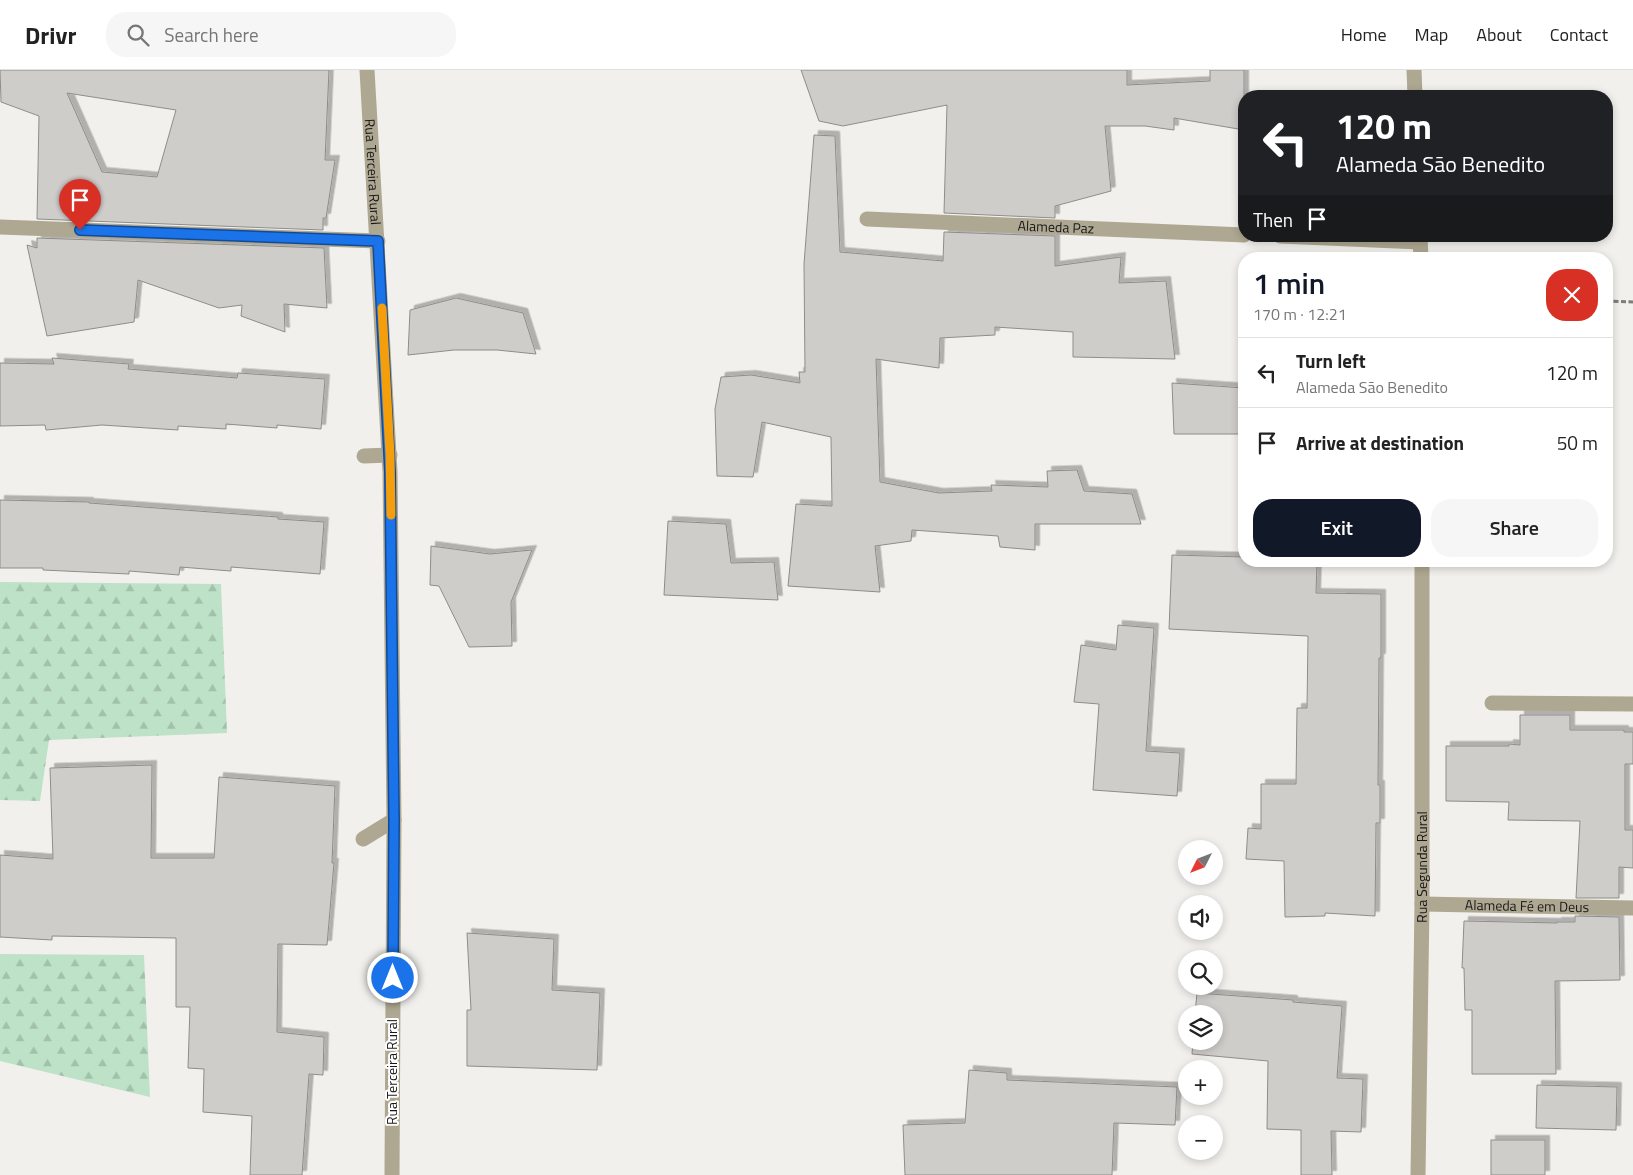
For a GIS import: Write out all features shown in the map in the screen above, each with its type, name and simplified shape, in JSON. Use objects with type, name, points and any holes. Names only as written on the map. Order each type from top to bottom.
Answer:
[{"type":"street","name":"Rua Terceira Rural","points":[[368,70],[390,455],[394,820],[392,1175]]},
{"type":"street","points":[[1414,70],[1415,90]]},
{"type":"street","name":"Alameda Paz","points":[[867,219],[1238,235]]},
{"type":"street","points":[[0,227],[378,241]]},
{"type":"street","points":[[364,456],[390,455]]},
{"type":"street","name":"Rua Segunda Rural","points":[[1418,1175],[1422,904],[1422,567]]},
{"type":"street","points":[[1492,704],[1633,704]]},
{"type":"street","points":[[363,839],[394,820]]},
{"type":"street","name":"Alameda Fé em Deus","points":[[1422,904],[1633,908]]},
{"type":"path","points":[[1613,301],[1633,302]]},
{"type":"green space","points":[[0,582],[221,584],[227,733],[49,740],[40,801],[0,800]]},
{"type":"green space","points":[[0,954],[144,955],[150,1097],[0,1061]]},
{"type":"building","points":[[0,70],[329,70],[325,160],[335,160],[326,218],[323,218],[323,230],[37,219],[39,116],[1,102]],"holes":[[[67,93],[176,110],[157,177],[102,172]]]},
{"type":"building","points":[[801,70],[1127,70],[1127,85],[1210,81],[1210,70],[1244,70],[1244,90],[1238,90],[1238,129],[1174,118],[1174,130],[1145,126],[1105,126],[1111,191],[1055,206],[1055,218],[944,213],[947,105],[843,126],[819,121]]},
{"type":"building","points":[[814,135],[835,136],[840,252],[943,261],[944,232],[1055,236],[1055,266],[1121,257],[1119,283],[1166,281],[1175,359],[1073,357],[1073,332],[995,327],[995,335],[940,338],[939,368],[876,359],[880,482],[939,493],[992,491],[991,485],[1048,487],[1047,471],[1077,470],[1084,491],[1132,494],[1141,524],[1035,524],[1035,550],[1000,547],[998,536],[912,530],[911,541],[875,546],[880,592],[788,586],[796,504],[832,506],[831,437],[762,422],[753,477],[717,476],[715,409],[721,377],[751,375],[800,383],[799,372],[805,372],[804,264]]},
{"type":"building","points":[[37,238],[324,248],[327,308],[284,304],[285,332],[241,316],[242,305],[219,308],[138,280],[134,322],[47,336],[27,245],[37,248]]},
{"type":"building","points":[[456,298],[523,313],[536,354],[497,350],[454,350],[408,355],[410,310]]},
{"type":"building","points":[[52,358],[129,364],[128,369],[237,378],[238,373],[325,379],[321,429],[277,425],[277,428],[226,424],[226,429],[178,426],[178,430],[102,425],[46,430],[45,425],[0,426],[0,363],[54,364]]},
{"type":"building","points":[[1172,383],[1238,388],[1238,434],[1174,434]]},
{"type":"building","points":[[0,500],[89,502],[324,522],[320,574],[231,567],[231,571],[180,567],[179,575],[129,571],[129,574],[43,570],[43,568],[0,568]]},
{"type":"building","points":[[668,521],[726,524],[731,563],[774,562],[778,600],[664,595]]},
{"type":"building","points":[[431,546],[490,554],[532,550],[511,602],[512,646],[469,647],[439,586],[430,585]]},
{"type":"building","points":[[1172,555],[1238,557],[1238,567],[1317,567],[1316,593],[1381,594],[1378,785],[1380,785],[1380,823],[1376,823],[1375,916],[1325,913],[1325,916],[1285,917],[1284,861],[1246,859],[1248,828],[1261,829],[1261,784],[1296,784],[1297,708],[1307,708],[1308,636],[1169,629]]},
{"type":"building","points":[[1118,625],[1154,628],[1146,751],[1180,753],[1177,796],[1093,790],[1099,704],[1074,702],[1081,645],[1116,650]]},
{"type":"building","points":[[1520,715],[1570,715],[1570,730],[1624,730],[1624,732],[1633,732],[1633,764],[1625,764],[1625,830],[1633,830],[1633,868],[1619,867],[1619,898],[1576,898],[1580,821],[1508,820],[1509,802],[1446,801],[1446,746],[1520,745]]},
{"type":"building","points":[[152,765],[151,858],[214,858],[219,777],[335,786],[332,863],[334,863],[327,945],[278,944],[277,1032],[324,1037],[323,1075],[309,1074],[302,1175],[250,1175],[252,1116],[203,1112],[204,1069],[188,1068],[190,1007],[176,1007],[176,938],[52,936],[52,940],[0,937],[0,855],[53,859],[50,768]]},
{"type":"building","points":[[1575,916],[1619,917],[1620,980],[1555,981],[1556,1074],[1472,1074],[1472,1010],[1465,1010],[1464,968],[1462,968],[1464,921],[1557,923],[1575,922]]},
{"type":"building","points":[[467,933],[554,939],[552,990],[600,993],[597,1070],[467,1066],[467,1010],[471,1010]]},
{"type":"building","points":[[1197,995],[1223,995],[1342,1006],[1337,1078],[1363,1079],[1361,1132],[1331,1131],[1332,1175],[1301,1175],[1301,1130],[1267,1129],[1268,1061],[1192,1054],[1192,1050],[1223,1050],[1223,1005],[1196,1005]]},
{"type":"building","points":[[969,1070],[1007,1073],[1007,1080],[1177,1087],[1175,1125],[1114,1123],[1112,1175],[905,1175],[903,1125],[965,1123]]},
{"type":"building","points":[[1537,1085],[1617,1087],[1616,1130],[1536,1128]]},
{"type":"building","points":[[1491,1140],[1545,1140],[1545,1175],[1491,1175]]},
{"type":"slow traffic","points":[[382,308],[390,455],[391,515]]},
{"type":"route","points":[[80,230],[378,241],[390,455],[394,820],[393,978]]}]
